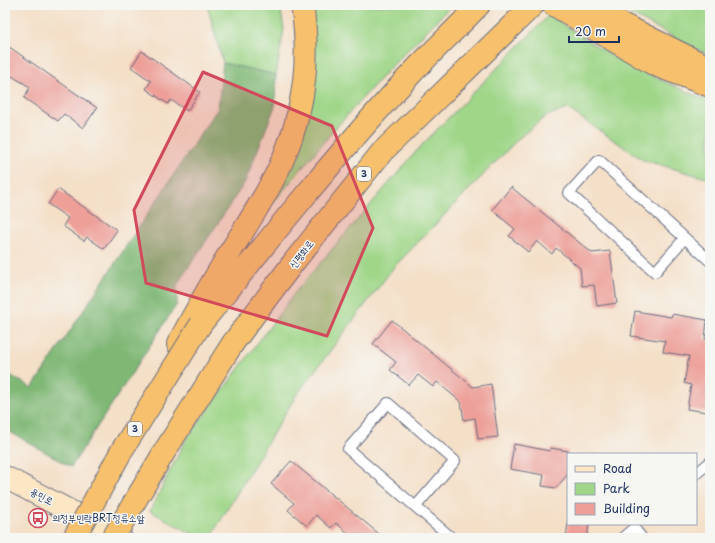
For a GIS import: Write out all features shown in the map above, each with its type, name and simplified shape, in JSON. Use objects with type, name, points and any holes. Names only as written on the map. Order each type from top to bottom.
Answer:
[{"type":"highway","points":[[196,321],[279,168],[292,136],[300,106],[305,76],[306,43],[302,5]]},
{"type":"highway","name":"3","points":[[74,538],[122,450],[196,321],[411,74],[479,5]]},
{"type":"highway","name":"신평화로","points":[[113,538],[166,449],[233,343],[293,263],[382,152],[533,5]]},
{"type":"highway","points":[[554,5],[655,65],[710,86]]},
{"type":"highway","points":[[590,5],[614,20],[710,68]]},
{"type":"street","name":"용민로","points":[[5,477],[121,538]]},
{"type":"lane","points":[[684,239],[655,272],[569,193],[599,160],[684,239],[710,261]]},
{"type":"lane","points":[[416,506],[455,461],[388,403],[348,449],[452,538]]},
{"type":"lane","points":[[697,473],[710,462]]},
{"type":"lane","points":[[622,538],[636,526],[642,538]]},
{"type":"highlighted area","points":[[203,72],[332,126],[373,228],[327,336],[146,283],[134,210]]},
{"type":"green space","points":[[207,5],[280,5],[284,29],[276,75],[223,63]]},
{"type":"green space","points":[[309,5],[452,5],[388,70],[332,132],[263,215],[301,127]]},
{"type":"green space","points":[[613,5],[710,5],[710,56]]},
{"type":"green space","points":[[549,15],[621,62],[710,102],[710,179],[643,160],[568,109],[546,116],[519,138],[394,267],[295,397],[210,538],[200,538],[150,511],[185,441],[297,290],[420,147]]},
{"type":"green space","points":[[223,63],[276,75],[275,106],[245,182],[177,285],[177,304],[71,467],[5,429],[5,372],[32,388],[218,108]]},
{"type":"building","points":[[5,44],[97,108],[83,128],[64,114],[58,121],[24,98],[30,87],[5,72]]},
{"type":"building","points":[[142,51],[200,92],[187,111],[171,100],[168,104],[146,89],[151,81],[131,67]]},
{"type":"building","points":[[511,187],[592,253],[610,251],[617,303],[597,306],[594,285],[582,286],[580,268],[556,248],[552,254],[537,241],[528,252],[509,236],[515,229],[492,210]]},
{"type":"building","points":[[58,189],[117,230],[104,249],[87,237],[84,241],[63,226],[68,218],[48,204]]},
{"type":"building","points":[[635,311],[671,317],[672,314],[707,320],[705,339],[710,340],[710,393],[707,412],[687,409],[691,385],[684,383],[689,356],[663,352],[665,341],[631,336]]},
{"type":"building","points":[[392,320],[473,387],[491,384],[498,437],[478,439],[475,418],[464,420],[461,402],[437,382],[433,387],[418,375],[409,385],[390,370],[396,362],[373,344]]},
{"type":"building","points":[[514,444],[550,451],[551,448],[568,451],[567,475],[556,488],[542,486],[544,475],[510,469]]},
{"type":"building","points":[[291,461],[384,538],[354,538],[336,523],[331,528],[316,515],[307,526],[288,510],[294,503],[271,484]]},
{"type":"building","points":[[568,525],[589,525],[587,538],[566,538]]},
{"type":"place","name":"의정부민락BRT정류소앞","points":[[38,518]]}]
